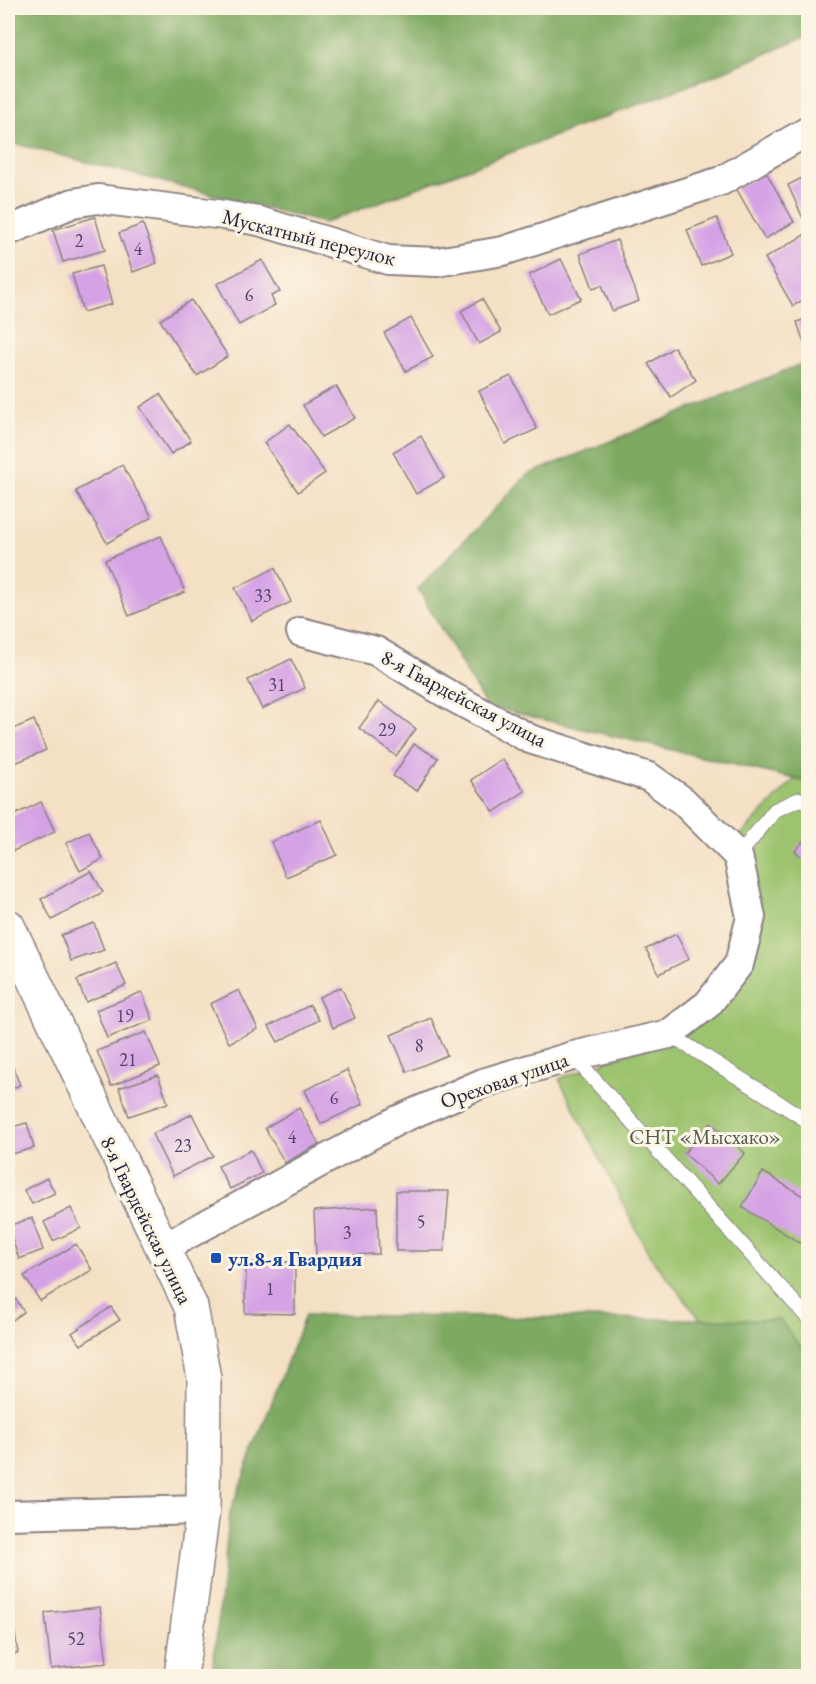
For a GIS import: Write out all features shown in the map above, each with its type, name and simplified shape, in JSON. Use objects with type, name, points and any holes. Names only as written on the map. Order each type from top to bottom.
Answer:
[{"type":"street","name":"Мускатный переулок","points":[[8,231],[73,203],[98,199],[259,221],[388,260],[437,262],[502,251],[721,181],[808,131]]},
{"type":"street","name":"8-я Гвардейская улица","points":[[301,632],[376,651],[448,695],[530,739],[649,777],[683,801],[738,856]]},
{"type":"street","name":"Ореховая улица","points":[[161,1249],[398,1119],[483,1083],[573,1056],[669,1034],[708,1004],[740,964],[751,917],[738,856]]},
{"type":"street","name":"8-я Гвардейская улица","points":[[8,926],[161,1249],[191,1307],[204,1378],[203,1510],[181,1677]]},
{"type":"street","points":[[8,1515],[203,1510]]},
{"type":"lane","points":[[738,856],[775,810],[800,799],[808,802]]},
{"type":"lane","points":[[669,1034],[808,1121]]},
{"type":"lane","points":[[573,1056],[808,1318]]},
{"type":"green space","points":[[8,8],[808,8],[808,36],[703,80],[324,223],[8,142]]},
{"type":"green space","points":[[808,361],[808,782],[486,706],[418,589],[527,475]]},
{"type":"green space","name":"СНТ «Мысхако»","points":[[808,765],[808,1454],[650,1256],[559,1079],[686,1031],[760,904],[740,836]]},
{"type":"green space","points":[[305,1315],[780,1320],[808,1356],[808,1676],[212,1676],[230,1512]]},
{"type":"building","points":[[766,172],[794,222],[765,239],[736,188]]},
{"type":"building","points":[[808,175],[808,224],[806,225],[788,185]]},
{"type":"building","points":[[95,217],[105,250],[63,262],[53,230]]},
{"type":"building","points":[[717,218],[731,253],[701,266],[687,230]]},
{"type":"building","points":[[143,224],[157,263],[133,272],[119,233]]},
{"type":"building","points":[[804,235],[808,243],[808,297],[793,306],[765,258]]},
{"type":"building","points":[[617,240],[639,301],[612,311],[602,285],[593,288],[580,254]]},
{"type":"building","points":[[561,259],[581,299],[548,314],[529,275]]},
{"type":"building","points":[[262,260],[280,292],[271,296],[275,305],[239,325],[217,284]]},
{"type":"building","points":[[101,266],[112,304],[83,312],[72,274]]},
{"type":"building","points":[[482,299],[501,332],[479,344],[461,311]]},
{"type":"building","points":[[191,300],[228,356],[197,376],[160,320]]},
{"type":"building","points":[[411,318],[433,357],[406,371],[384,333]]},
{"type":"building","points":[[808,318],[808,341],[804,343],[797,322]]},
{"type":"building","points":[[674,347],[696,380],[671,397],[648,364]]},
{"type":"building","points":[[511,376],[537,429],[505,444],[479,391]]},
{"type":"building","points":[[336,386],[355,418],[321,437],[303,405]]},
{"type":"building","points":[[160,394],[191,441],[171,454],[140,407]]},
{"type":"building","points":[[290,424],[325,473],[298,492],[264,443]]},
{"type":"building","points":[[421,436],[444,478],[416,494],[393,452]]},
{"type":"building","points":[[122,465],[152,517],[107,543],[76,491]]},
{"type":"building","points":[[161,536],[185,592],[129,616],[105,560]]},
{"type":"building","points":[[275,568],[291,602],[252,621],[235,588]]},
{"type":"building","points":[[291,659],[305,688],[262,709],[248,680]]},
{"type":"building","points":[[379,701],[416,729],[396,756],[359,728]]},
{"type":"building","points":[[34,720],[46,750],[8,766],[8,731]]},
{"type":"building","points":[[414,744],[438,758],[417,791],[393,776]]},
{"type":"building","points":[[502,759],[525,791],[494,812],[471,780]]},
{"type":"building","points":[[41,802],[55,832],[13,851],[8,839],[8,818]]},
{"type":"building","points":[[321,820],[337,855],[286,877],[271,842]]},
{"type":"building","points":[[89,832],[103,859],[80,871],[66,843]]},
{"type":"building","points":[[808,836],[808,863],[795,851]]},
{"type":"building","points":[[91,871],[103,892],[52,920],[41,899]]},
{"type":"building","points":[[94,923],[104,950],[71,961],[61,935]]},
{"type":"building","points":[[676,934],[689,959],[659,974],[646,949]]},
{"type":"building","points":[[116,963],[126,985],[86,1002],[77,980]]},
{"type":"building","points":[[341,987],[355,1018],[333,1028],[319,997]]},
{"type":"building","points":[[239,990],[258,1029],[229,1043],[210,1004]]},
{"type":"building","points":[[142,992],[153,1020],[107,1038],[96,1010]]},
{"type":"building","points":[[310,1005],[319,1020],[278,1042],[269,1026]]},
{"type":"building","points":[[431,1018],[447,1055],[407,1072],[391,1035]]},
{"type":"building","points":[[146,1032],[160,1066],[111,1086],[97,1051]]},
{"type":"building","points":[[8,1055],[20,1085],[8,1090]]},
{"type":"building","points":[[347,1070],[363,1104],[321,1124],[305,1090]]},
{"type":"building","points":[[158,1075],[168,1103],[129,1116],[119,1088]]},
{"type":"building","points":[[299,1108],[319,1144],[285,1163],[265,1128]]},
{"type":"building","points":[[192,1114],[213,1156],[173,1176],[152,1134]]},
{"type":"building","points":[[27,1123],[34,1148],[8,1155],[8,1128]]},
{"type":"building","points":[[711,1123],[745,1153],[718,1184],[684,1153]]},
{"type":"building","points":[[251,1150],[262,1173],[230,1189],[218,1166]]},
{"type":"building","points":[[763,1172],[808,1199],[808,1248],[742,1207]]},
{"type":"building","points":[[47,1178],[55,1193],[32,1204],[24,1190]]},
{"type":"building","points":[[396,1191],[449,1191],[444,1251],[396,1251]]},
{"type":"building","points":[[377,1207],[379,1254],[316,1256],[314,1211]]},
{"type":"building","points":[[71,1208],[81,1228],[53,1241],[44,1222]]},
{"type":"building","points":[[32,1218],[43,1250],[19,1259],[8,1226]]},
{"type":"building","points":[[76,1244],[92,1270],[40,1301],[24,1276]]},
{"type":"building","points":[[246,1262],[295,1262],[295,1314],[245,1313]]},
{"type":"building","points":[[16,1299],[24,1312],[8,1323],[8,1305]]},
{"type":"building","points":[[111,1307],[120,1320],[81,1345],[72,1333]]},
{"type":"building","points":[[8,1589],[18,1653],[8,1655]]},
{"type":"building","points":[[100,1607],[107,1663],[51,1669],[45,1613]]},
{"type":"place","name":"ул.8-я Гвардия","points":[[216,1258]]}]
